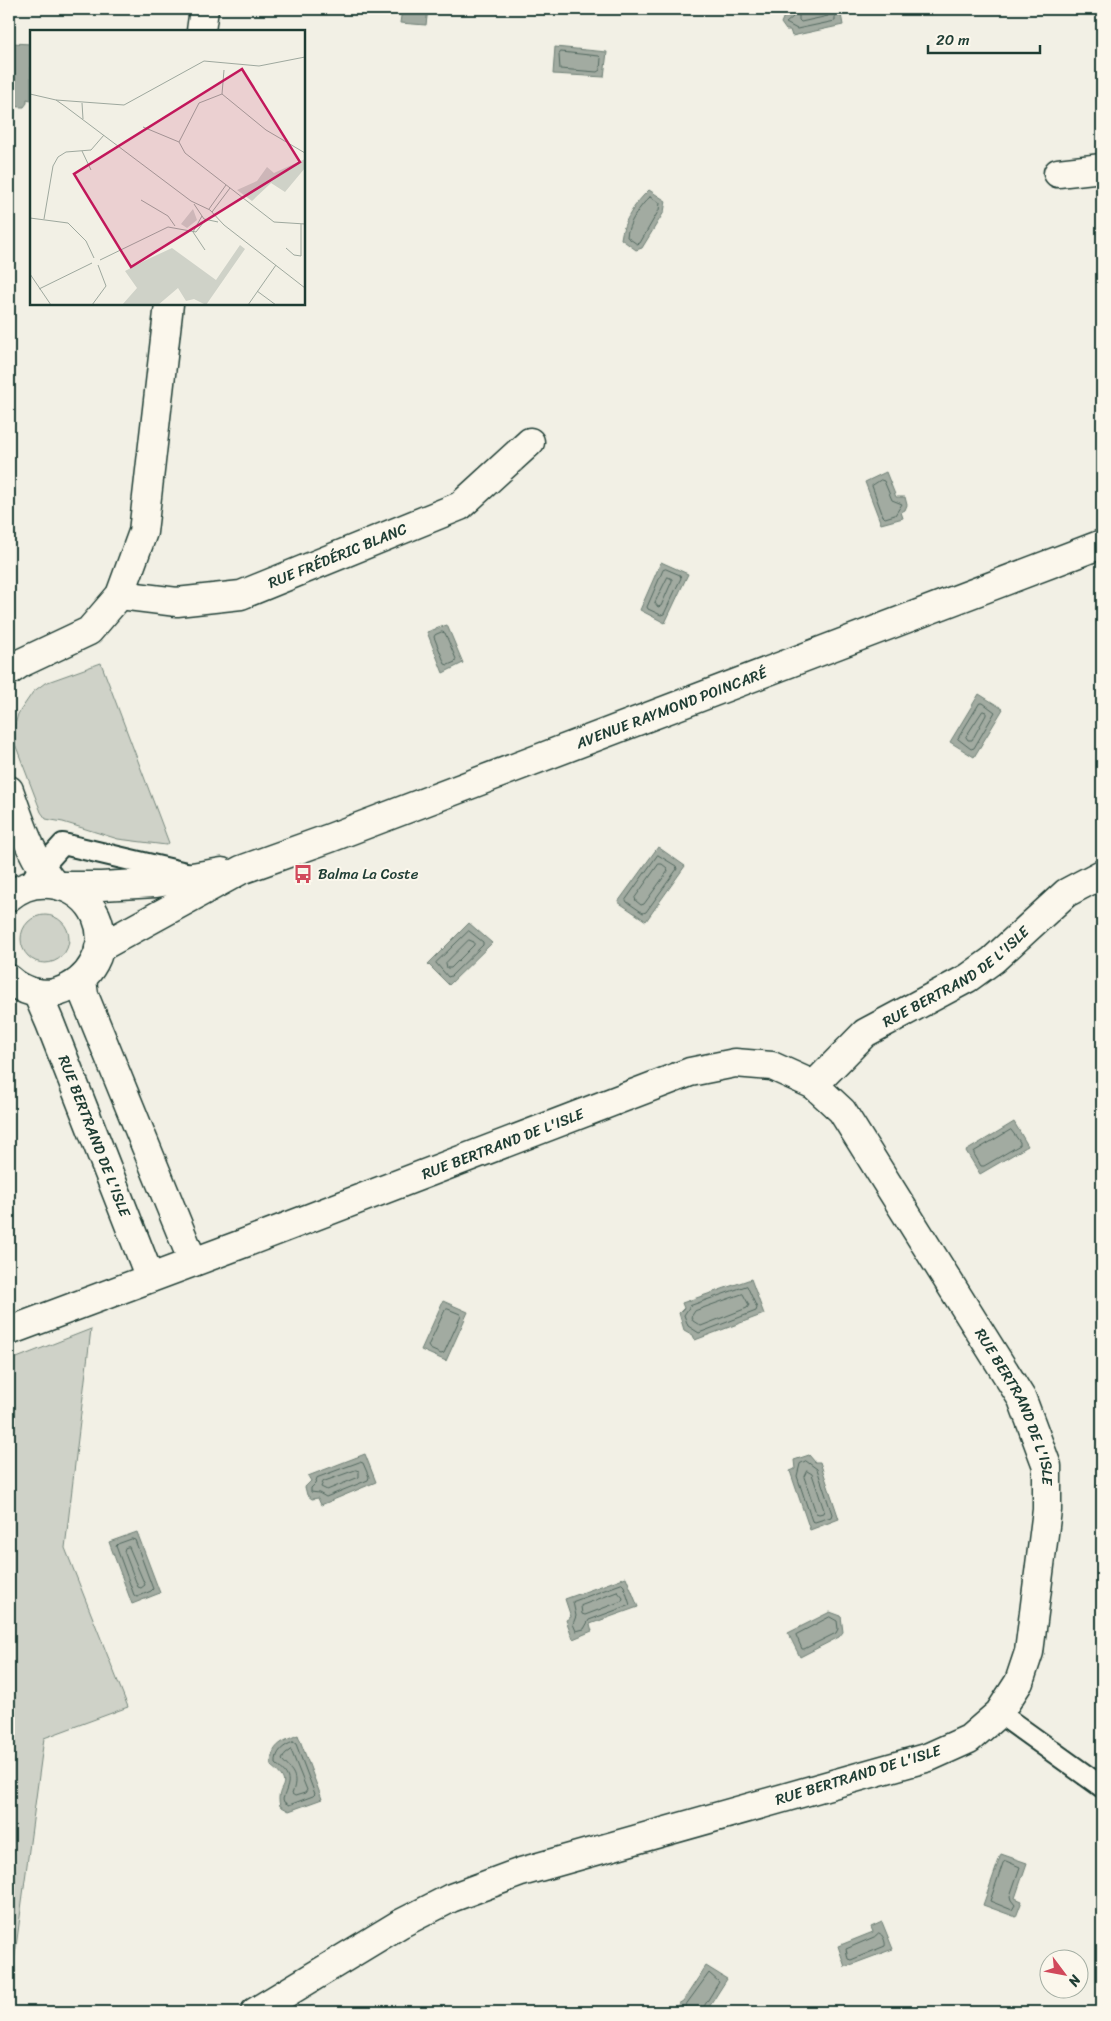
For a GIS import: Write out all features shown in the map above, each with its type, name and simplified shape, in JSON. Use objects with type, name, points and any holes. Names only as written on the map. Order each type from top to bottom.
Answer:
[{"type":"street","points":[[201,30],[204,9]]},
{"type":"street","points":[[1058,173],[1102,168]]},
{"type":"street","points":[[9,671],[21,663],[90,631],[120,595],[143,532],[169,305]]},
{"type":"street","name":"RUE FRÉDÉRIC BLANC","points":[[120,595],[177,602],[240,596],[460,506],[530,442]]},
{"type":"street","name":"AVENUE RAYMOND POINCARÉ","points":[[99,948],[241,870],[349,831],[1102,544]]},
{"type":"street","points":[[9,790],[29,844],[38,885],[75,892],[87,903],[96,916],[100,932],[96,960],[82,980],[68,989],[53,994],[18,986]]},
{"type":"street","name":"AVENUE RAYMOND POINCARÉ","points":[[38,885],[100,886],[156,883],[241,870]]},
{"type":"street","name":"RUE BERTRAND DE L'ISLE","points":[[814,1085],[865,1033],[968,978],[992,960],[1066,893],[1102,874]]},
{"type":"street","points":[[82,980],[84,995],[193,1262]]},
{"type":"street","name":"RUE BERTRAND DE L'ISLE","points":[[18,986],[50,1023],[150,1278]]},
{"type":"street","name":"RUE BERTRAND DE L'ISLE","points":[[9,1331],[690,1072],[736,1063],[772,1066],[814,1085],[842,1111],[1014,1384],[1022,1398],[1047,1466],[1047,1510],[1029,1652],[1019,1682],[999,1713],[969,1739],[929,1756],[522,1872],[451,1898],[400,1924],[255,2012]]},
{"type":"lane","name":"AVENUE RAYMOND POINCARÉ","points":[[38,885],[64,844],[199,876]]},
{"type":"lane","points":[[999,1713],[1102,1787]]},
{"type":"shaded area","points":[[101,663],[169,843],[166,845],[118,839],[63,822],[46,819],[41,812],[15,744],[15,725],[18,714],[33,692],[45,683]]},
{"type":"shaded area","points":[[40,915],[50,915],[62,922],[69,934],[69,944],[62,956],[50,963],[40,963],[32,959],[25,952],[21,944],[21,934],[25,926],[32,919]]},
{"type":"shaded area","points":[[91,1329],[65,1548],[128,1707],[44,1738],[9,1999],[9,1361]]},
{"type":"water","points":[[402,9],[428,9],[426,25],[400,23]]},
{"type":"water","points":[[787,9],[840,9],[843,25],[792,36],[790,30],[786,30],[781,23],[784,16],[789,15]]},
{"type":"water","points":[[12,43],[30,44],[30,100],[27,99],[24,107],[13,105],[10,102],[12,97],[9,96],[9,64]]},
{"type":"water","points":[[555,47],[607,52],[604,77],[553,74]]},
{"type":"water","points":[[649,190],[666,201],[664,212],[642,248],[636,250],[621,239],[622,232],[631,212]]},
{"type":"water","points":[[886,472],[896,497],[905,497],[907,505],[905,510],[901,512],[903,518],[881,524],[865,482]]},
{"type":"water","points":[[661,562],[688,574],[665,623],[640,610]]},
{"type":"water","points":[[447,625],[463,663],[443,673],[427,632]]},
{"type":"water","points":[[979,694],[1003,709],[974,757],[950,742]]},
{"type":"water","points":[[658,847],[685,866],[646,921],[618,902]]},
{"type":"water","points":[[469,923],[492,943],[449,985],[428,964]]},
{"type":"water","points":[[1014,1122],[1028,1146],[980,1174],[966,1151]]},
{"type":"water","points":[[751,1279],[764,1314],[695,1340],[693,1335],[684,1330],[679,1313],[684,1308],[682,1303]]},
{"type":"water","points":[[443,1301],[468,1312],[446,1361],[421,1350]]},
{"type":"water","points":[[365,1454],[376,1482],[321,1505],[318,1498],[312,1499],[307,1495],[305,1487],[311,1481],[308,1476]]},
{"type":"water","points":[[809,1455],[815,1462],[820,1462],[839,1519],[810,1530],[790,1471],[795,1469],[794,1460]]},
{"type":"water","points":[[137,1532],[160,1593],[132,1604],[109,1542]]},
{"type":"water","points":[[626,1577],[638,1607],[590,1624],[592,1631],[573,1639],[566,1620],[571,1617],[565,1599]]},
{"type":"water","points":[[830,1612],[841,1616],[843,1632],[839,1637],[800,1657],[788,1633]]},
{"type":"water","points":[[298,1735],[322,1799],[289,1811],[280,1806],[280,1793],[284,1782],[279,1773],[271,1766],[271,1759],[278,1745]]},
{"type":"water","points":[[1001,1854],[1027,1863],[1015,1898],[1022,1901],[1016,1917],[983,1905]]},
{"type":"water","points":[[882,1922],[893,1949],[845,1967],[838,1946],[873,1932],[871,1927]]},
{"type":"water","points":[[706,1966],[727,1979],[706,2012],[681,2012],[678,2004],[683,2001]]},
{"type":"place","name":"Balma La Coste","points":[[303,874]]}]
